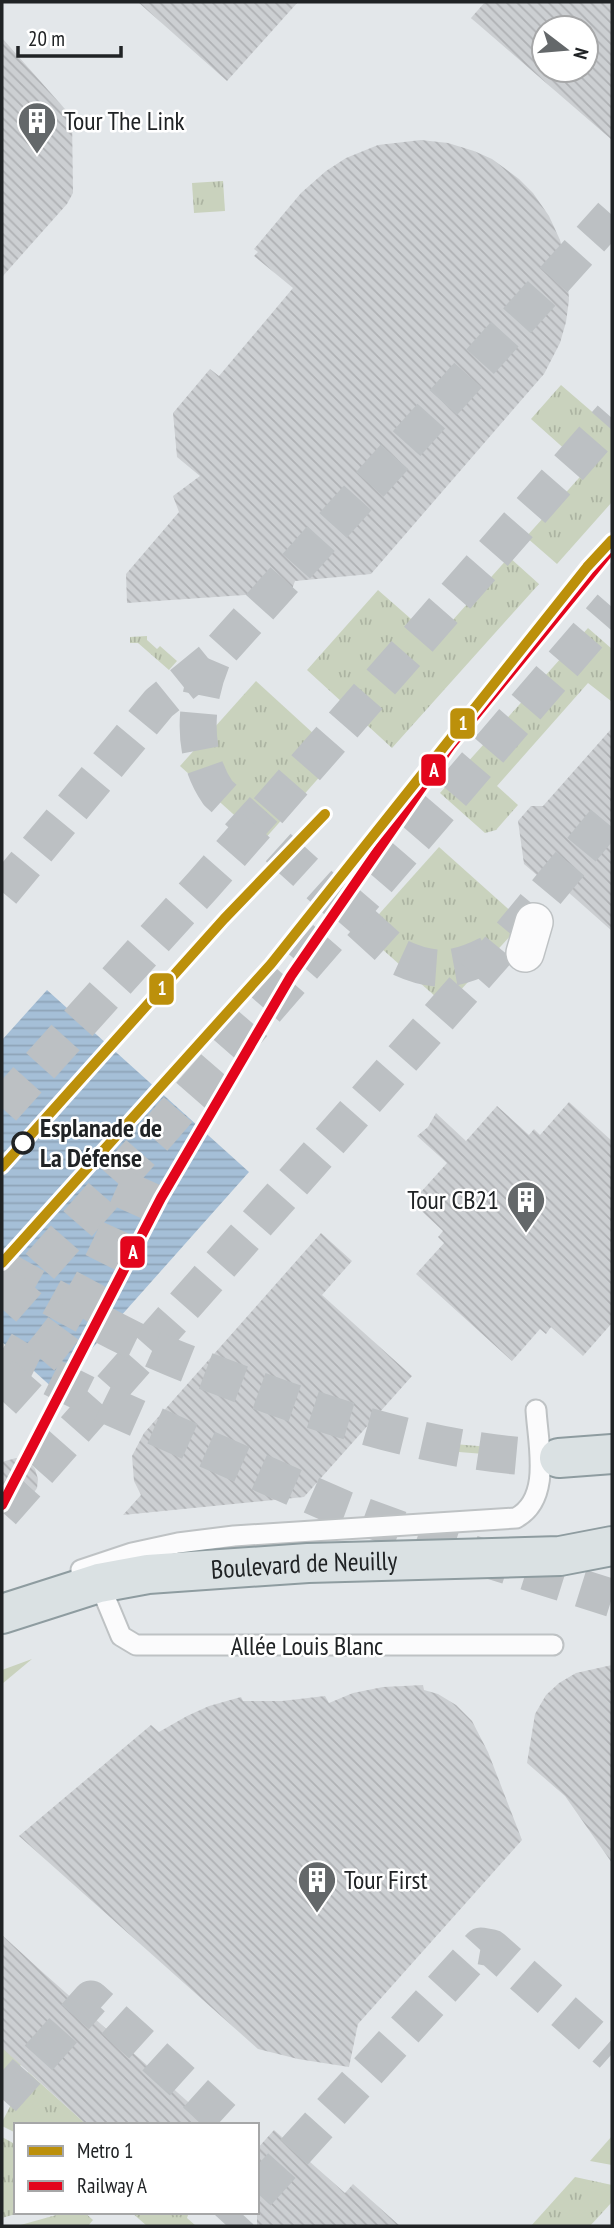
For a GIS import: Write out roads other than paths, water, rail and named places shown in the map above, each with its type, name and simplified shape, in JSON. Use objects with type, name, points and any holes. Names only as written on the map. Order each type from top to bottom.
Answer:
[{"type":"main road","points":[[559,1458],[612,1454]]},
{"type":"main road","name":"Boulevard de Neuilly","points":[[14,1609],[99,1583],[148,1574],[308,1563],[560,1556],[612,1546]]},
{"type":"lane","points":[[14,1609],[74,1573],[132,1553],[178,1543],[234,1536],[516,1518],[534,1501],[539,1487],[536,1410]]},
{"type":"lane","name":"Allée Louis Blanc","points":[[99,1583],[121,1636],[136,1645],[553,1645]]},
{"type":"water","points":[[47,990],[249,1172],[55,1390],[2,1342],[2,1040]]},
{"type":"tunnel","points":[[2,892],[159,703],[212,660],[612,215]]},
{"type":"tunnel","points":[[2,1108],[203,885],[612,418]]},
{"type":"tunnel","points":[[2,1309],[612,607]]},
{"type":"tunnel","points":[[212,660],[202,693],[198,728],[203,762],[218,793],[399,957],[425,966],[448,968],[495,951]]},
{"type":"tunnel","points":[[2,1512],[499,949],[612,813]]},
{"type":"tunnel","points":[[2,1401],[57,1338],[85,1296],[150,1160]]},
{"type":"tunnel","points":[[2,1269],[147,1347],[326,1414],[402,1436],[441,1444],[520,1456],[559,1458]]},
{"type":"tunnel","points":[[2,1350],[112,1407],[343,1509],[430,1541],[612,1598]]},
{"type":"tunnel","points":[[259,2191],[481,1946],[492,1948],[612,2054]]},
{"type":"tunnel","points":[[2,2099],[91,1999],[228,2123]]},
{"type":"tunnel","points":[[227,2226],[238,2214]]},
{"type":"metro line","name":"1","points":[[2,1263],[271,964],[587,567],[612,540]]},
{"type":"metro line","name":"1","points":[[2,1167],[224,919],[325,814]]},
{"type":"rail line","name":"A","points":[[2,1505],[161,1198],[291,976],[451,745],[612,548]]},
{"type":"place","name":"Tour The Link","points":[[37,155]]},
{"type":"place","name":"Esplanade de La Défense","points":[[23,1143]]},
{"type":"place","name":"Tour CB21","points":[[526,1234]]},
{"type":"place","name":"Tour First","points":[[317,1914]]}]
